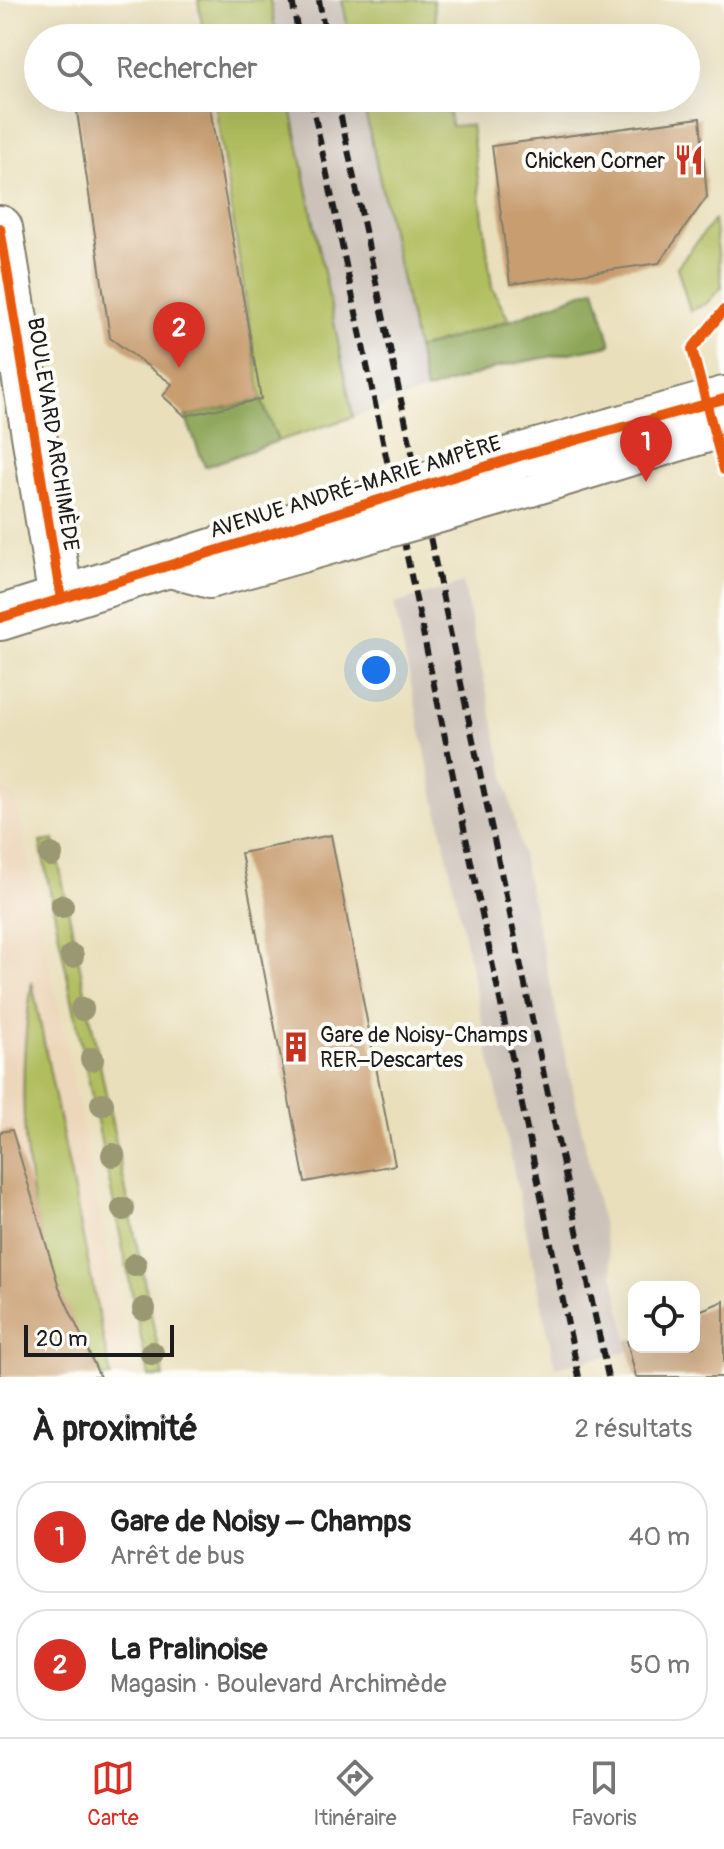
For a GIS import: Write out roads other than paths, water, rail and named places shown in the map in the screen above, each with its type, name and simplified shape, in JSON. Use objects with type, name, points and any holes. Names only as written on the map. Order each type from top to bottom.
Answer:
[{"type":"street","name":"BOULEVARD ARCHIMÈDE","points":[[0,228],[61,599]]},
{"type":"street","name":"AVENUE ANDRÉ-MARIE AMPÈRE","points":[[0,618],[157,568],[298,541],[527,473],[724,399]]},
{"type":"lane","name":"AVENUE ANDRÉ-MARIE AMPÈRE","points":[[527,473],[724,432]]},
{"type":"railway","points":[[292,0],[296,24]]},
{"type":"railway","points":[[319,0],[323,24]]},
{"type":"railway","points":[[314,112],[579,1377]]},
{"type":"railway","points":[[340,112],[608,1377]]},
{"type":"place","name":"Chicken Corner","points":[[689,160]]},
{"type":"place","name":"La Pralinoise","points":[[179,368]]},
{"type":"place","name":"Gare de Noisy – Champs","points":[[646,482]]},
{"type":"place","name":"Gare de Noisy-Champs RER–Descartes","points":[[296,1047]]}]
